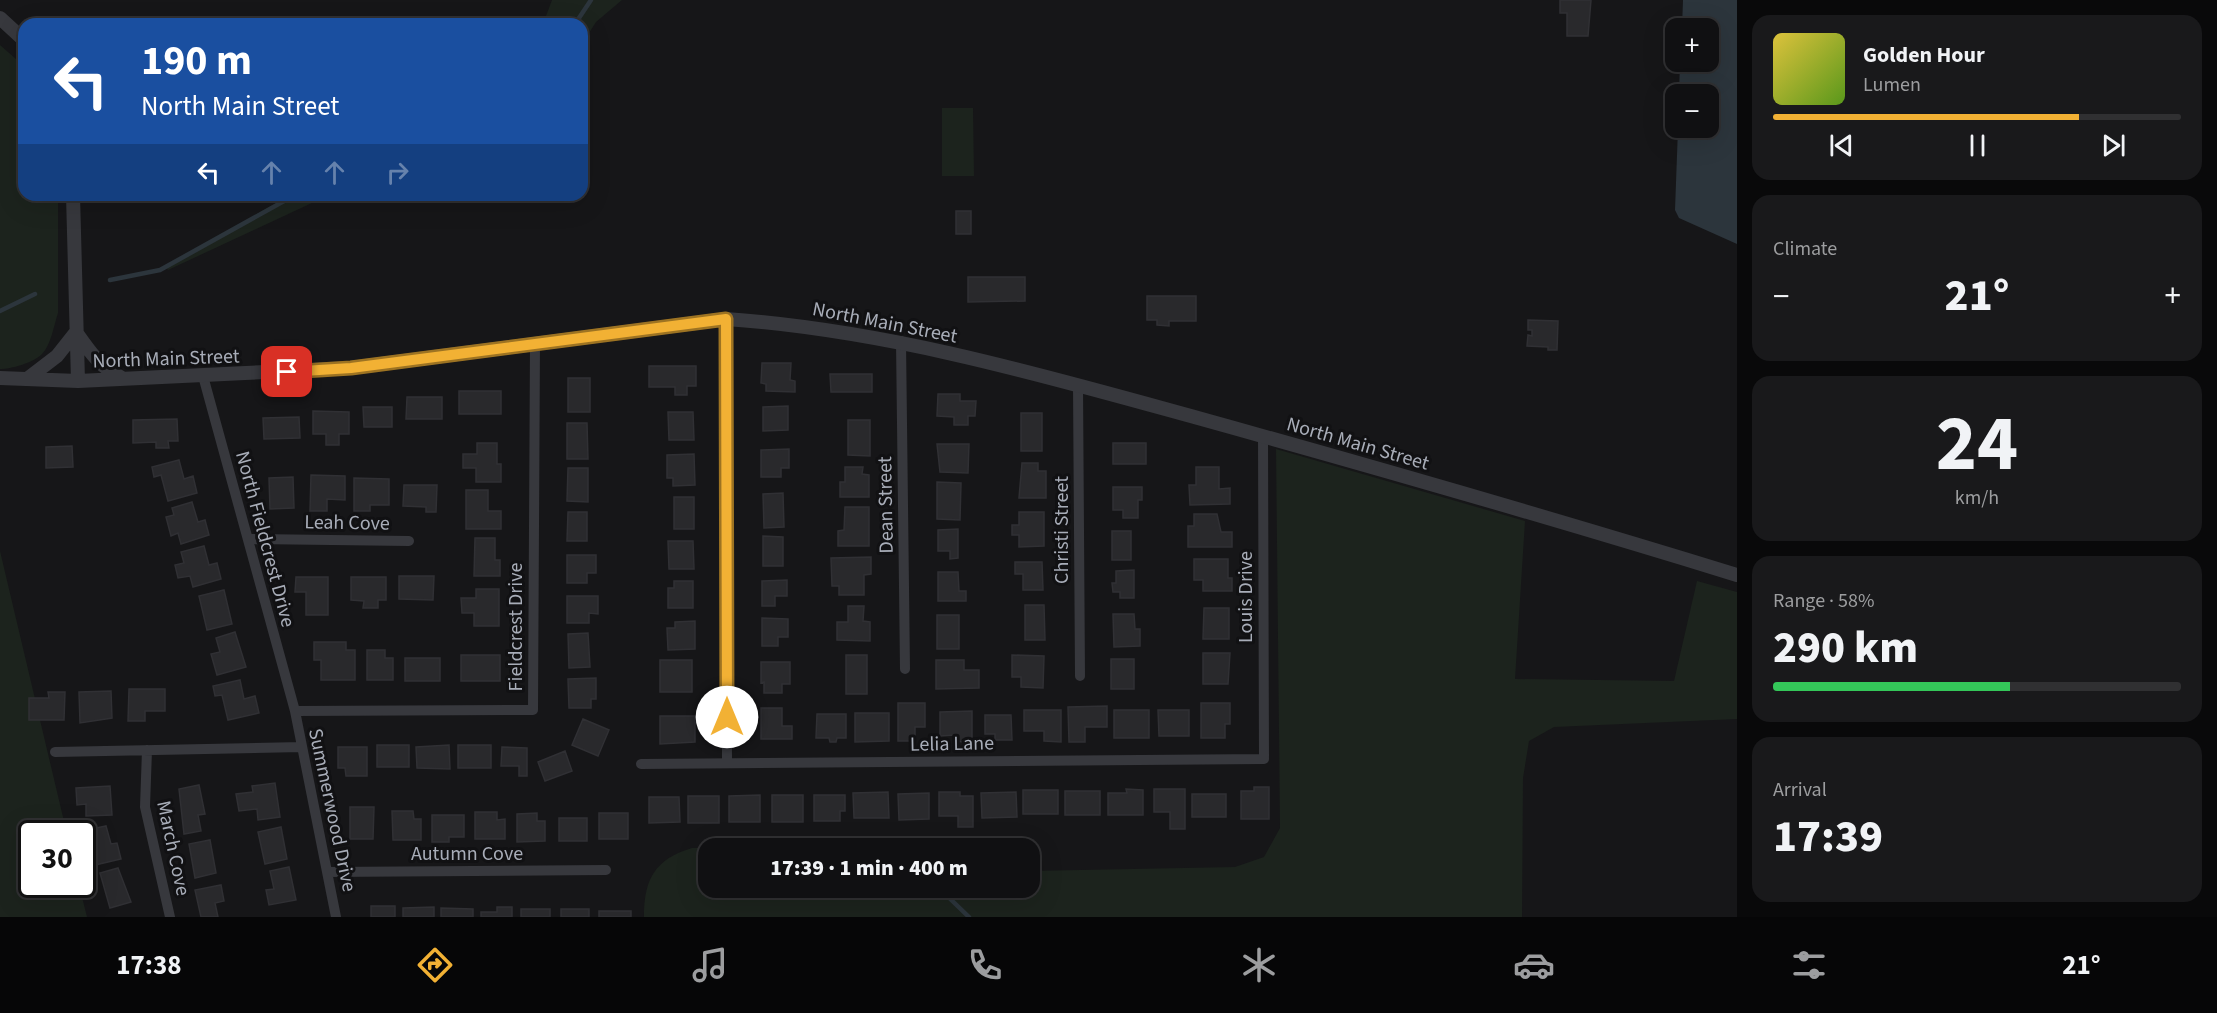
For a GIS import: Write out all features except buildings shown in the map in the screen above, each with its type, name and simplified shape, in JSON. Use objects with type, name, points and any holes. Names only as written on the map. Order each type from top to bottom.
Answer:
[{"type":"street","points":[[0,18],[18,34]]},
{"type":"street","points":[[73,201],[78,381]]},
{"type":"street","points":[[726,319],[727,764]]},
{"type":"street","name":"North Main Street","points":[[0,378],[78,381],[351,368],[726,319],[781,323],[901,341],[1078,385],[1263,436],[1737,575]]},
{"type":"street","points":[[27,379],[63,351],[76,332]]},
{"type":"street","points":[[76,332],[93,357],[107,370],[124,379]]},
{"type":"street","name":"Dean Street","points":[[901,341],[905,669]]},
{"type":"street","name":"Fieldcrest Drive","points":[[295,711],[533,710],[535,343]]},
{"type":"street","name":"North Fieldcrest Drive","points":[[203,376],[295,711]]},
{"type":"street","name":"Christi Street","points":[[1078,385],[1080,676]]},
{"type":"street","name":"Louis Drive","points":[[1263,436],[1264,759]]},
{"type":"street","name":"Leah Cove","points":[[248,539],[409,541]]},
{"type":"street","name":"Summerwood Drive","points":[[295,711],[336,917]]},
{"type":"street","points":[[55,752],[302,747]]},
{"type":"street","name":"March Cove","points":[[147,750],[145,807],[170,917]]},
{"type":"street","name":"Lelia Lane","points":[[641,764],[1264,759]]},
{"type":"street","name":"Autumn Cove","points":[[327,872],[606,870]]},
{"type":"shaded area","points":[[552,0],[622,0],[596,22],[588,35],[588,18],[545,18]]},
{"type":"shaded area","points":[[1683,0],[1737,0],[1737,244],[1679,218],[1675,210],[1678,138],[1719,138],[1719,84],[1679,84],[1680,72],[1719,72],[1719,18],[1682,18]]},
{"type":"shaded area","points":[[0,45],[18,61],[18,201],[58,201],[58,313],[50,340],[42,354],[22,365],[0,369]]},
{"type":"shaded area","points":[[942,108],[973,108],[974,176],[942,176]]},
{"type":"shaded area","points":[[280,201],[316,201],[168,270],[166,266]]},
{"type":"shaded area","points":[[1276,449],[1525,521],[1515,679],[1674,681],[1697,581],[1737,592],[1737,719],[1554,727],[1529,741],[1523,778],[1522,917],[644,917],[646,892],[654,872],[669,858],[692,848],[698,848],[698,898],[1040,898],[1040,871],[1235,867],[1264,857],[1280,828]]},
{"type":"shaded area","points":[[0,551],[64,820],[18,820],[18,898],[82,898],[87,917],[0,917]]},
{"type":"waterway","points":[[579,18],[591,0]]},
{"type":"waterway","points":[[110,280],[160,270],[284,201]]},
{"type":"waterway","points":[[0,311],[35,294]]},
{"type":"waterway","points":[[949,898],[969,917]]},
{"type":"route","points":[[287,372],[351,368],[726,319],[727,717]]}]
